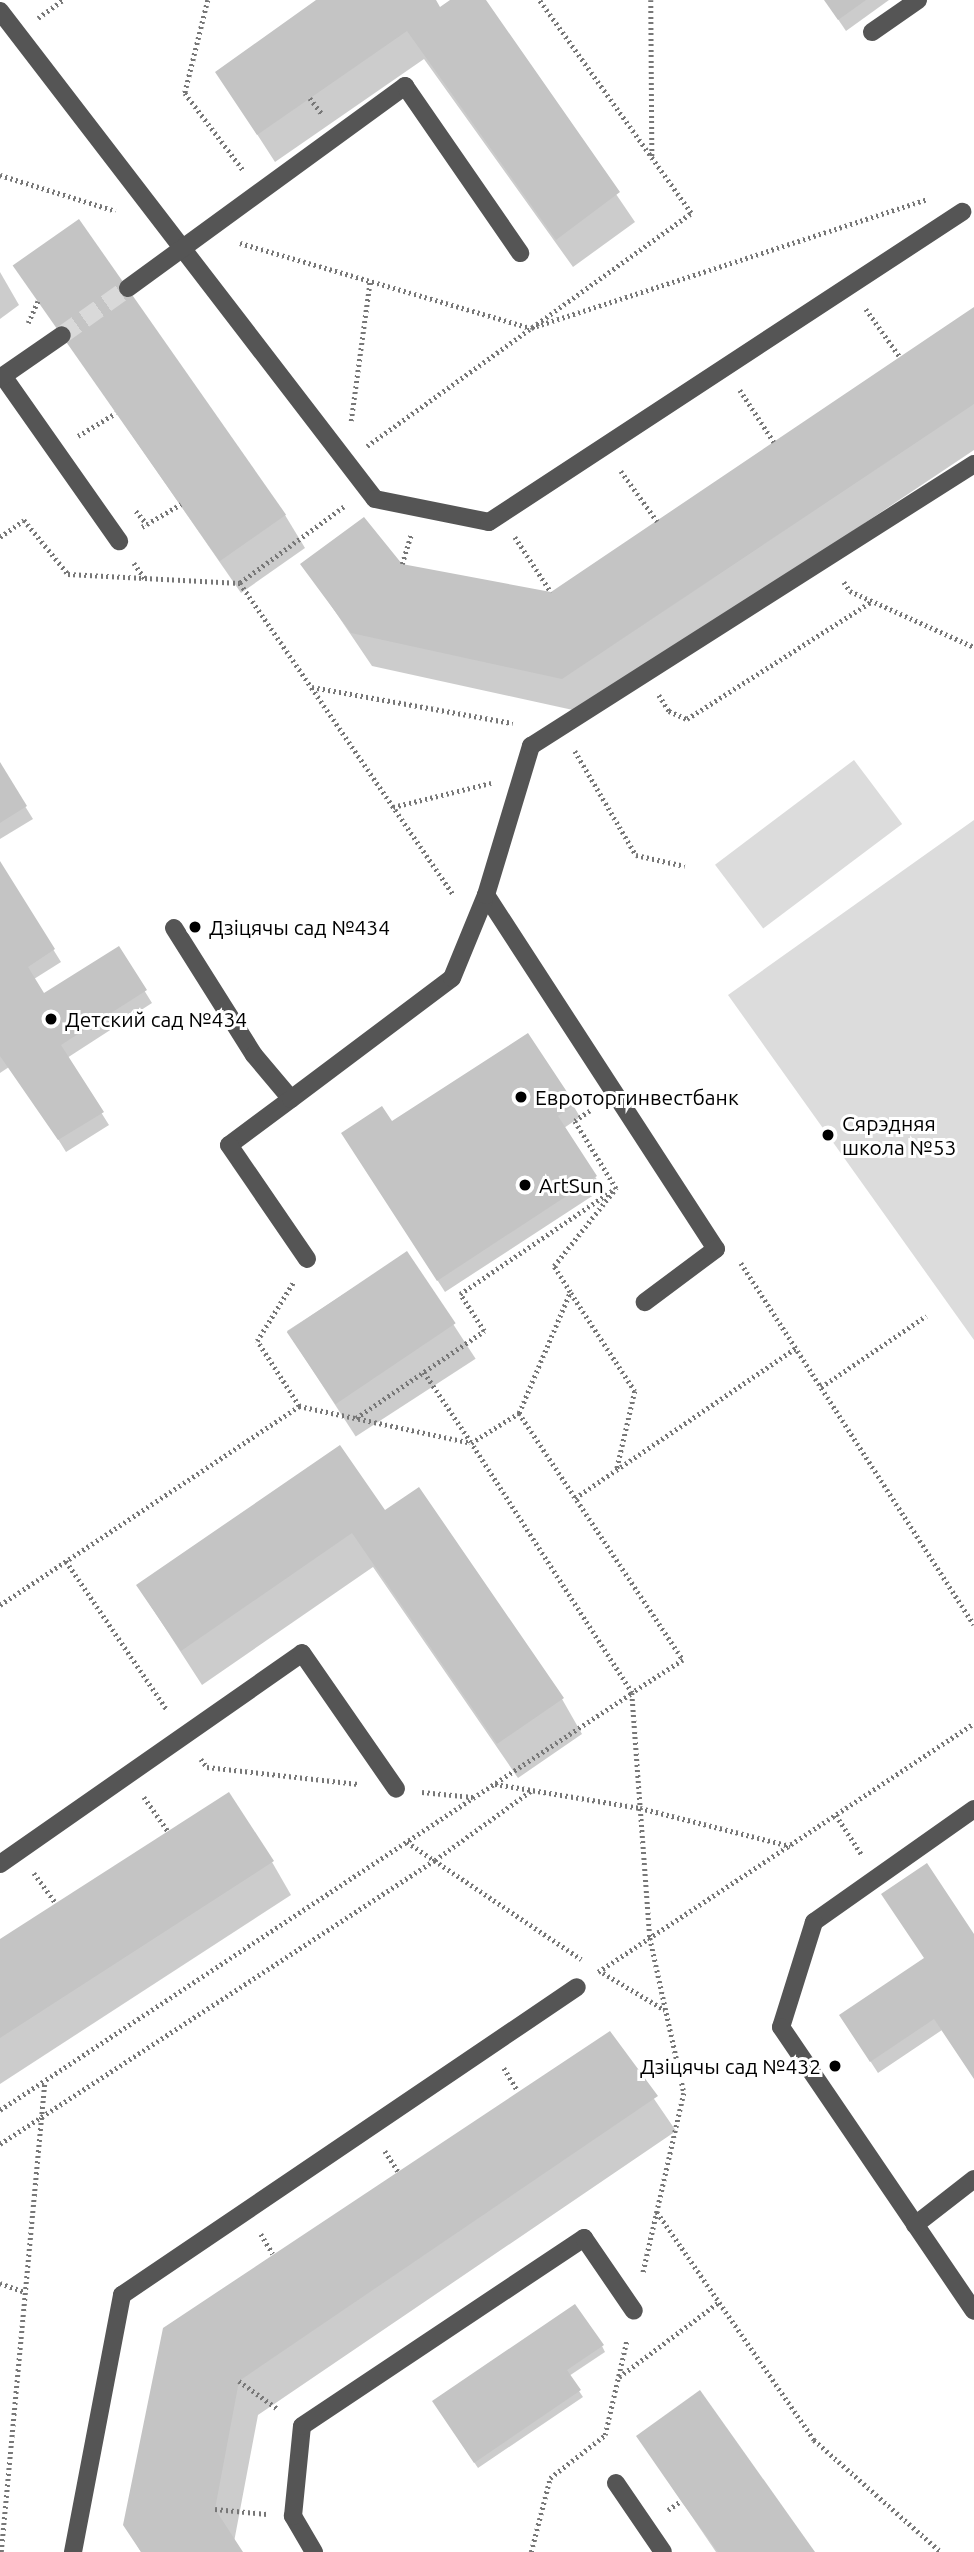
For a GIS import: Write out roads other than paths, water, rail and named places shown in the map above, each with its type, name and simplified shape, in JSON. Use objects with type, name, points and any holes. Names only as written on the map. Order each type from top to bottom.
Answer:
[{"type":"lane","points":[[872,32],[918,0]]},
{"type":"lane","points":[[0,11],[375,499],[489,522],[847,282],[962,212]]},
{"type":"lane","points":[[128,288],[405,86],[520,253]]},
{"type":"lane","points":[[62,335],[1,377],[119,541]]},
{"type":"lane","points":[[307,1259],[229,1145],[452,978],[486,895],[531,746],[974,464]]},
{"type":"lane","points":[[486,895],[716,1249],[645,1302]]},
{"type":"lane","points":[[174,928],[254,1055],[291,1099]]},
{"type":"lane","points":[[0,1864],[302,1653],[396,1789]]},
{"type":"lane","points":[[974,1809],[814,1922],[780,2027],[974,2311]]},
{"type":"lane","points":[[74,2552],[122,2295],[577,1987]]},
{"type":"lane","points":[[915,2225],[974,2179]]},
{"type":"lane","points":[[314,2552],[293,2516],[302,2426],[584,2238],[634,2311]]},
{"type":"lane","points":[[616,2483],[663,2552]]},
{"type":"tunnel","points":[[62,335],[128,288]]},
{"type":"place","name":"Дзіцячы сад №434","points":[[195,927]]},
{"type":"place","name":"Детский сад №434","points":[[51,1019]]},
{"type":"place","name":"Евроторгинвестбанк","points":[[521,1097]]},
{"type":"place","name":"Сярэдняя школа №53","points":[[828,1135]]},
{"type":"place","name":"ArtSun","points":[[525,1185]]},
{"type":"place","name":"Дзіцячы сад №432","points":[[835,2066]]}]
